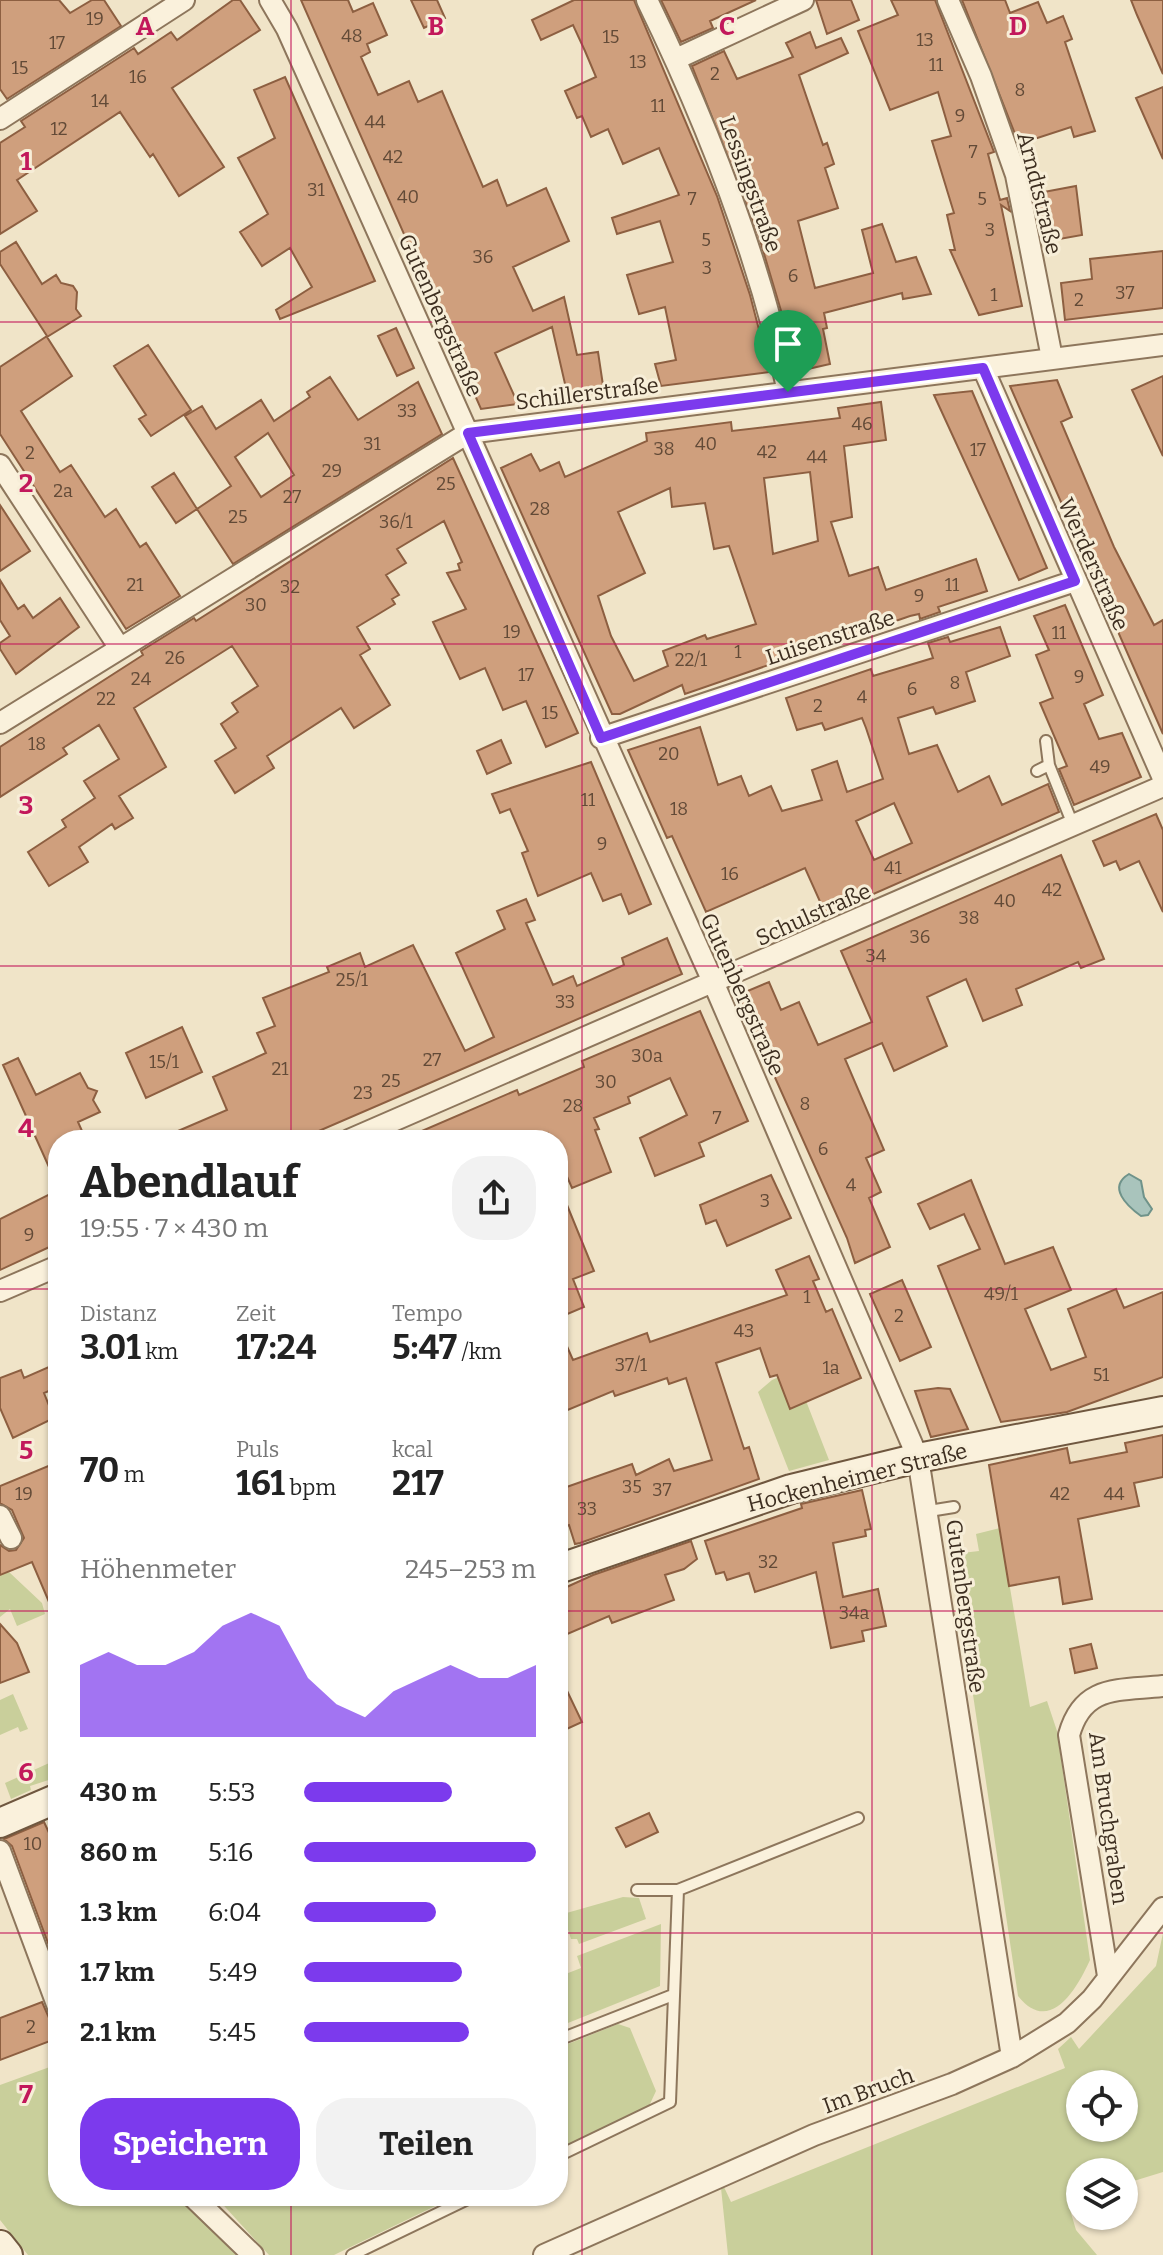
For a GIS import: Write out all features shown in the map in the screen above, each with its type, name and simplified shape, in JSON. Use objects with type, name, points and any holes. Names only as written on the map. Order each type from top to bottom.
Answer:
[{"type":"street","points":[[0,119],[184,0]]},
{"type":"street","name":"Gutenbergstraße","points":[[270,0],[287,29],[601,738],[714,984],[918,1458],[929,1511],[1012,2057]]},
{"type":"street","name":"Lessingstraße","points":[[647,0],[676,59],[745,236],[788,392]]},
{"type":"street","points":[[676,59],[803,0]]},
{"type":"street","name":"Arndtstraße","points":[[948,0],[981,76],[1016,175],[1052,358]]},
{"type":"street","name":"Schillerstraße","points":[[0,723],[468,433],[1163,345]]},
{"type":"street","name":"Werderstraße","points":[[983,368],[1163,778]]},
{"type":"street","points":[[0,465],[119,647]]},
{"type":"street","name":"Luisenstraße","points":[[601,738],[1075,581]]},
{"type":"street","name":"Schulstraße","points":[[372,1130],[714,984],[1163,786]]},
{"type":"street","points":[[0,1291],[48,1270]]},
{"type":"street","name":"Hockenheimer Straße","points":[[568,1566],[791,1489],[918,1458],[1163,1411]]},
{"type":"street","points":[[0,1516],[11,1538]]},
{"type":"street","name":"Am Bruchgraben","points":[[1108,1976],[1069,1735],[1075,1714],[1088,1699],[1105,1692],[1163,1686]]},
{"type":"street","points":[[0,1823],[48,1802]]},
{"type":"street","points":[[0,1851],[48,1980]]},
{"type":"street","name":"Im Bruch","points":[[544,2255],[814,2135],[952,2084],[1012,2057],[1067,2023],[1092,1999],[1163,1908]]},
{"type":"street","points":[[202,2206],[253,2255]]},
{"type":"street","points":[[0,2245],[8,2255]]},
{"type":"lane","points":[[1046,741],[1049,765],[1073,825]]},
{"type":"lane","points":[[1037,771],[1049,765]]},
{"type":"lane","points":[[929,1511],[954,1507]]},
{"type":"lane","points":[[637,1890],[678,1890],[858,1818]]},
{"type":"lane","points":[[568,2151],[670,2102],[678,1890]]},
{"type":"lane","points":[[568,2036],[673,1995]]},
{"type":"lane","points":[[352,2255],[453,2206]]},
{"type":"green space","points":[[794,1370],[829,1460],[789,1471],[758,1392],[772,1380]]},
{"type":"green space","points":[[1000,1528],[1030,1707],[1047,1701],[1057,1731],[1090,1960],[1069,1995],[1051,2010],[1040,2011],[1029,2007],[1018,1996],[962,1621],[966,1583],[962,1553],[979,1551],[976,1534]]},
{"type":"green space","points":[[9,1572],[42,1603],[45,1614],[17,1626],[10,1609],[0,1617],[0,1575]]},
{"type":"green space","points":[[13,1694],[28,1729],[20,1732],[18,1727],[0,1735],[0,1700]]},
{"type":"green space","points":[[48,1764],[48,1780],[30,1786],[31,1790],[11,1799],[5,1783]]},
{"type":"green space","points":[[623,1897],[639,1898],[646,1919],[579,1944],[577,1939],[571,1939],[568,1913]]},
{"type":"green space","points":[[661,1924],[660,1986],[568,2023],[568,1973],[581,1968],[577,1956]]},
{"type":"green space","points":[[1163,1933],[1163,2172],[1138,2180],[1138,2158],[1066,2158],[1066,2230],[1076,2230],[1097,2255],[728,2255],[721,2188],[724,2187],[731,2202],[1065,2068],[1058,2049],[1071,2037],[1079,2049],[1156,1966]]},
{"type":"green space","points":[[618,2024],[630,2028],[656,2091],[649,2106],[568,2144],[568,2044]]},
{"type":"green space","points":[[48,2068],[48,2206],[187,2206],[236,2255],[28,2255],[0,2220],[0,2085]]},
{"type":"green space","points":[[224,2206],[435,2206],[334,2255],[269,2255]]},
{"type":"water","points":[[1129,1174],[1141,1181],[1144,1197],[1152,1209],[1148,1215],[1141,1216],[1130,1207],[1119,1190],[1123,1179]]},
{"type":"building","points":[[0,0],[59,0],[70,13],[92,0],[104,0],[121,26],[7,99],[0,89]]},
{"type":"building","points":[[233,0],[240,0],[260,30],[172,88],[224,167],[179,196],[153,154],[150,157],[120,112],[17,180],[37,211],[0,234],[0,143],[25,127],[21,121],[134,48],[138,54],[171,32],[177,40]]},
{"type":"building","points":[[301,0],[348,0],[353,12],[373,3],[387,35],[367,44],[370,52],[361,57],[378,95],[409,81],[418,102],[442,91],[483,187],[497,180],[507,206],[546,188],[569,241],[513,267],[533,311],[564,297],[577,355],[598,352],[604,392],[568,397],[552,327],[495,353],[518,404],[481,409]]},
{"type":"building","points":[[411,0],[437,0],[445,18],[424,28]]},
{"type":"building","points":[[574,0],[634,0],[717,196],[750,295],[770,372],[661,386],[655,364],[676,360],[665,307],[639,314],[627,275],[673,262],[660,221],[617,234],[612,218],[679,195],[659,148],[623,164],[608,129],[591,137],[582,116],[577,118],[565,91],[596,77],[585,51],[573,25],[541,40],[532,20]]},
{"type":"building","points":[[661,0],[756,0],[710,21],[713,28],[681,42]]},
{"type":"building","points":[[816,0],[851,0],[859,20],[827,34]]},
{"type":"building","points":[[891,0],[935,0],[994,152],[988,154],[1000,200],[1007,198],[1010,211],[1001,205],[1022,306],[979,315],[950,250],[955,250],[947,215],[954,213],[932,141],[951,136],[938,92],[890,110],[858,31],[898,15]]},
{"type":"building","points":[[962,0],[1005,0],[1010,13],[1038,2],[1047,23],[1063,16],[1072,39],[1065,42],[1095,131],[1074,137],[1071,127],[1019,144]]},
{"type":"building","points":[[1131,0],[1163,0],[1163,74],[1137,15]]},
{"type":"building","points":[[810,32],[816,48],[841,38],[848,53],[799,75],[823,145],[827,143],[834,164],[825,168],[838,208],[798,221],[815,288],[873,273],[862,230],[882,224],[896,262],[916,257],[931,294],[903,299],[902,293],[824,313],[827,328],[823,329],[830,364],[799,371],[759,237],[692,66],[724,51],[737,79],[793,57],[786,43]]},
{"type":"building","points":[[285,77],[375,281],[280,319],[276,310],[312,287],[290,248],[262,266],[240,232],[268,214],[238,158],[275,138],[254,90]]},
{"type":"building","points":[[1163,87],[1163,159],[1136,98]]},
{"type":"building","points":[[1076,186],[1082,235],[1054,240],[1040,231],[1033,194]]},
{"type":"building","points":[[16,242],[42,284],[56,275],[61,283],[73,286],[77,292],[76,309],[81,316],[47,337],[72,376],[21,411],[60,472],[71,465],[105,517],[116,509],[140,547],[146,543],[180,596],[126,629],[0,434],[0,367],[47,336],[0,264],[0,252]]},
{"type":"building","points":[[1163,251],[1163,308],[1065,320],[1061,283],[1092,279],[1090,259]]},
{"type":"building","points":[[396,328],[414,368],[397,376],[378,336]]},
{"type":"building","points":[[148,345],[191,410],[151,436],[139,419],[146,415],[114,366]]},
{"type":"building","points":[[1163,376],[1163,456],[1132,390]]},
{"type":"building","points":[[330,377],[358,420],[418,382],[442,434],[233,564],[197,509],[231,486],[185,416],[202,406],[216,429],[261,400],[274,421],[310,397],[307,392]],"holes":[[[268,433],[294,475],[261,497],[235,457]]]},
{"type":"building","points":[[1057,380],[1072,417],[1061,422],[1114,547],[1154,625],[1163,620],[1163,734],[1010,386]]},
{"type":"building","points":[[972,391],[1047,568],[1019,580],[934,395]]},
{"type":"building","points":[[881,402],[886,440],[844,446],[852,517],[831,522],[849,576],[878,567],[886,590],[976,559],[987,591],[938,607],[940,612],[920,619],[919,614],[910,616],[685,694],[682,685],[620,714],[612,714],[501,468],[531,454],[540,471],[559,462],[565,477],[647,441],[646,433],[731,422],[732,431],[840,418],[838,408]],"holes":[[[810,472],[818,541],[773,554],[764,478]],[[670,488],[672,507],[705,503],[714,549],[729,546],[756,624],[707,639],[705,635],[663,651],[668,666],[634,681],[611,636],[598,596],[645,573],[618,512]]]},
{"type":"building","points":[[453,458],[578,733],[546,747],[526,701],[503,710],[485,668],[460,679],[433,622],[466,609],[447,573],[460,570],[458,564],[462,562],[444,521],[397,549],[406,563],[386,575],[399,595],[392,599],[395,604],[357,627],[370,649],[360,655],[390,705],[354,728],[341,708],[267,756],[274,768],[235,793],[215,761],[236,748],[221,724],[238,712],[232,703],[258,686],[232,646],[134,708],[166,767],[119,796],[133,818],[115,829],[112,824],[79,847],[88,862],[49,886],[28,852],[66,827],[62,820],[95,798],[84,781],[119,759],[99,725],[63,748],[67,754],[0,797],[0,747],[143,655],[141,651],[194,618],[196,621]]},
{"type":"building","points":[[174,473],[197,509],[176,523],[152,487]]},
{"type":"building","points":[[0,505],[30,551],[0,571]]},
{"type":"building","points":[[0,580],[18,609],[24,605],[33,618],[60,598],[79,627],[16,674],[0,649],[0,643],[10,636],[0,620]]},
{"type":"building","points":[[1065,605],[1103,695],[1084,704],[1099,739],[1122,733],[1141,777],[1074,805],[1059,769],[1067,766],[1040,703],[1053,698],[1036,655],[1049,650],[1034,616]]},
{"type":"building","points":[[1000,627],[1010,656],[966,672],[975,701],[936,714],[933,707],[898,718],[909,754],[937,745],[958,792],[989,776],[1002,805],[1048,784],[1059,812],[826,915],[805,868],[706,912],[672,836],[667,838],[628,750],[700,727],[718,785],[741,776],[749,796],[771,786],[782,811],[822,800],[812,770],[837,761],[847,792],[883,779],[862,718],[825,730],[822,723],[797,730],[786,698],[871,669],[873,676],[933,658],[928,643],[948,637],[950,642]],"holes":[[[894,803],[912,843],[874,860],[856,821]]]},
{"type":"building","points":[[501,740],[511,763],[487,774],[477,751]]},
{"type":"building","points":[[591,762],[651,904],[629,914],[621,894],[603,901],[591,873],[538,896],[522,853],[528,851],[510,809],[500,813],[492,794]]},
{"type":"building","points":[[1156,814],[1163,830],[1163,912],[1139,861],[1120,870],[1116,861],[1104,866],[1093,841]]},
{"type":"building","points":[[1061,855],[1104,959],[1081,968],[1078,962],[1016,989],[1022,1005],[983,1021],[966,979],[927,997],[947,1046],[894,1071],[882,1043],[845,1059],[884,1150],[866,1158],[881,1192],[869,1198],[890,1247],[855,1263],[847,1238],[738,995],[769,982],[781,1010],[799,1002],[818,1045],[872,1022],[841,951]]},
{"type":"building","points":[[526,899],[535,920],[526,923],[553,985],[573,976],[577,986],[624,965],[622,958],[667,938],[682,974],[321,1130],[180,1130],[227,1110],[213,1077],[266,1053],[257,1033],[275,1026],[263,998],[329,972],[327,967],[360,953],[365,967],[413,945],[465,1051],[494,1037],[456,953],[505,929],[497,911]]},
{"type":"building","points":[[700,1011],[748,1121],[699,1143],[704,1156],[655,1176],[640,1138],[687,1115],[670,1078],[628,1097],[630,1103],[594,1118],[599,1129],[595,1130],[611,1172],[572,1188],[568,1179],[568,1130],[424,1130],[517,1090],[519,1095],[584,1067],[582,1061]]},
{"type":"building","points":[[182,1027],[202,1072],[146,1098],[126,1053]]},
{"type":"building","points":[[18,1058],[36,1095],[80,1073],[88,1088],[97,1091],[93,1100],[100,1112],[78,1122],[82,1130],[48,1130],[48,1165],[3,1065]]},
{"type":"building","points":[[771,1175],[791,1218],[727,1246],[716,1220],[706,1224],[700,1205]]},
{"type":"building","points":[[971,1180],[1005,1264],[1053,1247],[1071,1290],[1025,1309],[1051,1370],[1086,1357],[1068,1309],[1116,1289],[1124,1308],[1163,1292],[1163,1377],[1067,1412],[1001,1422],[938,1266],[980,1249],[964,1214],[930,1229],[918,1204]]},
{"type":"building","points":[[48,1195],[48,1248],[0,1270],[0,1219]]},
{"type":"building","points":[[568,1207],[594,1271],[573,1279],[584,1307],[568,1314]]},
{"type":"building","points":[[809,1256],[819,1279],[813,1281],[826,1312],[832,1309],[861,1378],[790,1409],[777,1375],[770,1377],[760,1348],[716,1363],[744,1449],[749,1447],[759,1479],[575,1544],[568,1525],[568,1486],[632,1464],[636,1475],[669,1459],[674,1471],[712,1460],[686,1378],[669,1384],[667,1378],[615,1396],[613,1391],[568,1410],[568,1349],[573,1360],[647,1333],[650,1342],[787,1295],[776,1270]]},
{"type":"building","points":[[902,1280],[931,1347],[900,1361],[870,1294]]},
{"type":"building","points":[[48,1367],[48,1391],[44,1393],[48,1403],[48,1421],[13,1438],[0,1408],[0,1378],[21,1370],[24,1378]]},
{"type":"building","points":[[950,1389],[968,1429],[931,1437],[915,1391]]},
{"type":"building","points":[[1163,1435],[1163,1477],[1134,1483],[1139,1506],[1078,1519],[1092,1599],[1063,1604],[1059,1577],[1009,1586],[989,1465],[1067,1448],[1070,1463],[1127,1452],[1125,1443]]},
{"type":"building","points":[[48,1466],[48,1600],[32,1562],[0,1575],[0,1545],[9,1551],[16,1550],[24,1538],[12,1510],[0,1503],[0,1486]]},
{"type":"building","points":[[862,1490],[871,1529],[865,1530],[866,1536],[833,1543],[843,1597],[878,1589],[886,1626],[862,1631],[864,1641],[831,1648],[816,1572],[755,1592],[749,1573],[727,1580],[724,1572],[716,1574],[705,1541],[802,1508],[801,1504]]},
{"type":"building","points":[[691,1541],[697,1559],[684,1569],[665,1575],[674,1600],[612,1623],[609,1616],[568,1634],[568,1586]]},
{"type":"building","points":[[0,1624],[17,1643],[29,1672],[0,1683]]},
{"type":"building","points":[[1091,1644],[1097,1668],[1075,1673],[1070,1649]]},
{"type":"building","points":[[568,1693],[582,1722],[568,1728]]},
{"type":"building","points":[[649,1813],[658,1832],[626,1847],[616,1828]]},
{"type":"building","points":[[44,1822],[48,1831],[48,1943],[12,1846],[4,1839]]},
{"type":"building","points":[[42,2002],[48,2016],[48,2042],[0,2060],[0,2018]]},
{"type":"route","points":[[983,368],[1075,581],[601,738],[468,433],[788,392],[983,368]]}]
